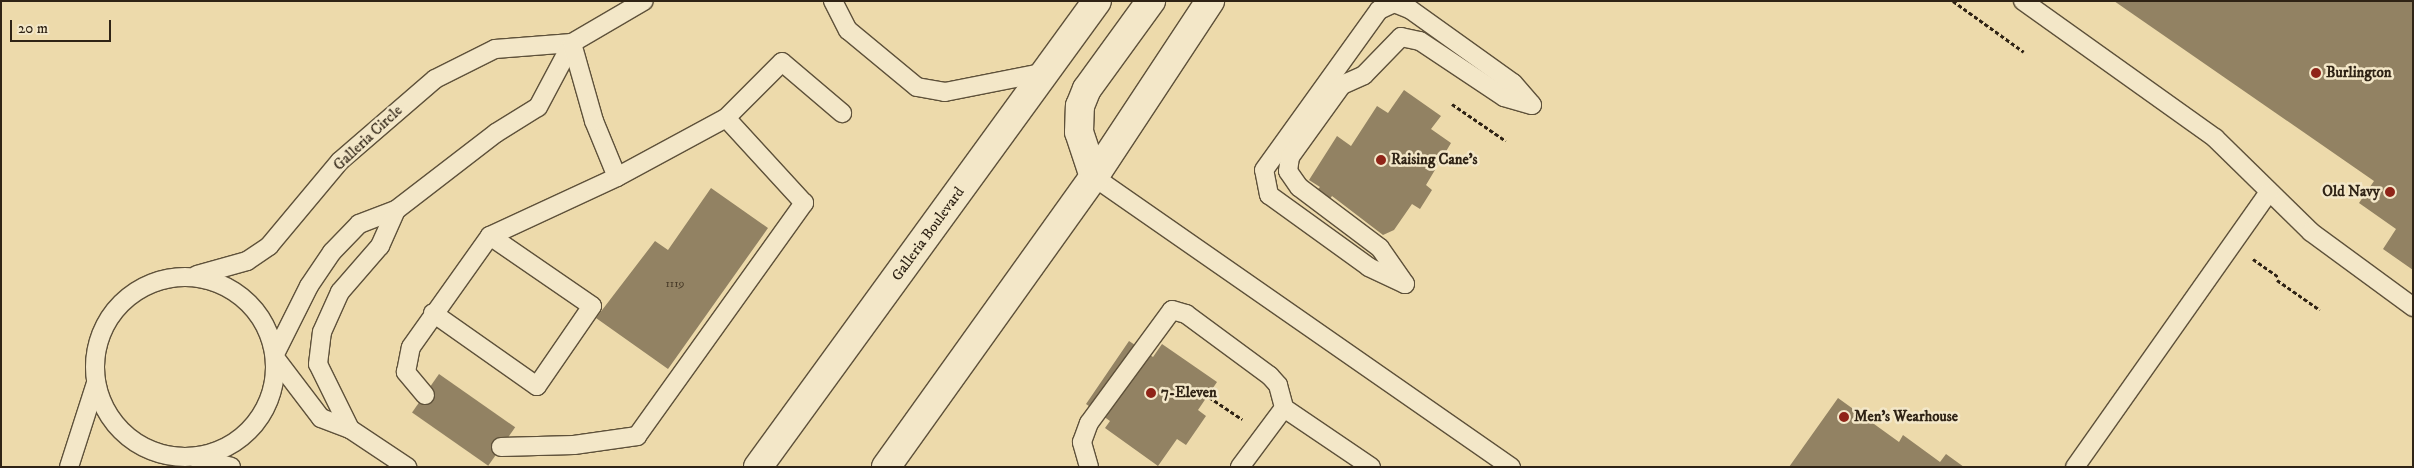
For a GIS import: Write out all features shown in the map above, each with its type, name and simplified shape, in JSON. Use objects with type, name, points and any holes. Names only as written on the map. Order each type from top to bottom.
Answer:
[{"type":"main road","name":"Galleria Boulevard","points":[[758,467],[1097,1]]},
{"type":"main road","points":[[1094,177],[1078,132],[1080,106],[1087,89],[1151,1]]},
{"type":"main road","points":[[886,467],[1094,177],[1210,1]]},
{"type":"lane","name":"Galleria Circle","points":[[96,383],[95,356],[102,330],[117,307],[137,290],[162,280],[188,276],[246,261],[270,246],[340,162],[435,80],[495,49],[572,43],[644,1]]},
{"type":"lane","points":[[833,1],[848,30],[917,87],[944,92],[1046,72]]},
{"type":"lane","points":[[2023,1],[2216,138],[2268,193],[2311,232],[2413,307]]},
{"type":"lane","points":[[1394,4],[1411,10],[1512,83],[1532,105],[1504,98],[1420,40],[1401,37],[1364,75],[1342,85],[1290,157],[1288,171],[1299,187],[1380,248],[1405,284],[1368,267],[1269,195],[1264,181],[1270,162],[1378,10],[1394,4]]},
{"type":"lane","points":[[572,43],[594,121],[617,177]]},
{"type":"lane","points":[[275,357],[309,286],[332,252],[359,224],[396,210],[496,133],[538,107],[572,43]]},
{"type":"lane","points":[[425,395],[406,372],[411,347],[433,313],[490,236],[617,177],[726,118],[782,62],[842,113]]},
{"type":"lane","points":[[501,447],[574,446],[637,436],[804,203],[726,118]]},
{"type":"lane","points":[[1094,177],[1511,467]]},
{"type":"lane","points":[[2075,467],[2268,193]]},
{"type":"lane","points":[[350,429],[318,364],[322,332],[340,292],[380,246],[396,210]]},
{"type":"lane","points":[[433,313],[537,386],[592,306],[490,236]]},
{"type":"lane","points":[[96,383],[107,412],[126,436],[153,451],[166,462],[221,450],[245,436],[257,421],[274,388],[275,357],[265,324],[246,300],[219,283],[188,276]]},
{"type":"lane","points":[[1089,467],[1082,442],[1089,422],[1172,310],[1186,314],[1270,376],[1278,385],[1284,408],[1370,467]]},
{"type":"lane","points":[[275,357],[321,418],[350,429],[407,467]]},
{"type":"lane","points":[[69,467],[96,383]]},
{"type":"lane","points":[[1240,467],[1284,408]]},
{"type":"lane","points":[[193,457],[231,467]]},
{"type":"path","points":[[1953,1],[2024,52]]},
{"type":"path","points":[[1452,104],[1506,141]]},
{"type":"path","points":[[2278,280],[2320,310]]},
{"type":"path","points":[[1210,397],[1264,435]]},
{"type":"building","name":"Burlington","points":[[2114,1],[2413,1],[2413,270],[2383,249],[2396,229],[2359,203],[2374,181]]},
{"type":"building","name":"Raising Cane's","points":[[1404,90],[1441,116],[1431,129],[1451,143],[1426,185],[1432,190],[1420,209],[1412,204],[1394,230],[1383,235],[1332,196],[1330,199],[1317,190],[1320,187],[1309,180],[1337,136],[1351,146],[1377,106],[1388,113]]},
{"type":"building","points":[[711,188],[768,228],[668,369],[596,318],[655,241],[668,250]]},
{"type":"building","name":"7-Eleven","points":[[1129,341],[1153,357],[1162,344],[1217,382],[1198,410],[1206,416],[1186,445],[1177,439],[1158,466],[1105,428],[1110,421],[1086,404]]},
{"type":"building","points":[[439,374],[515,427],[488,466],[412,413]]},
{"type":"building","name":"Men's Wearhouse","points":[[1838,398],[1899,442],[1903,435],[1940,462],[1946,454],[1964,467],[1789,467]]},
{"type":"place","name":"Burlington","points":[[2316,73]]},
{"type":"place","name":"Raising Cane's","points":[[1381,160]]},
{"type":"place","name":"Old Navy","points":[[2390,192]]},
{"type":"place","name":"7-Eleven","points":[[1151,393]]},
{"type":"place","name":"Men's Wearhouse","points":[[1844,417]]}]
